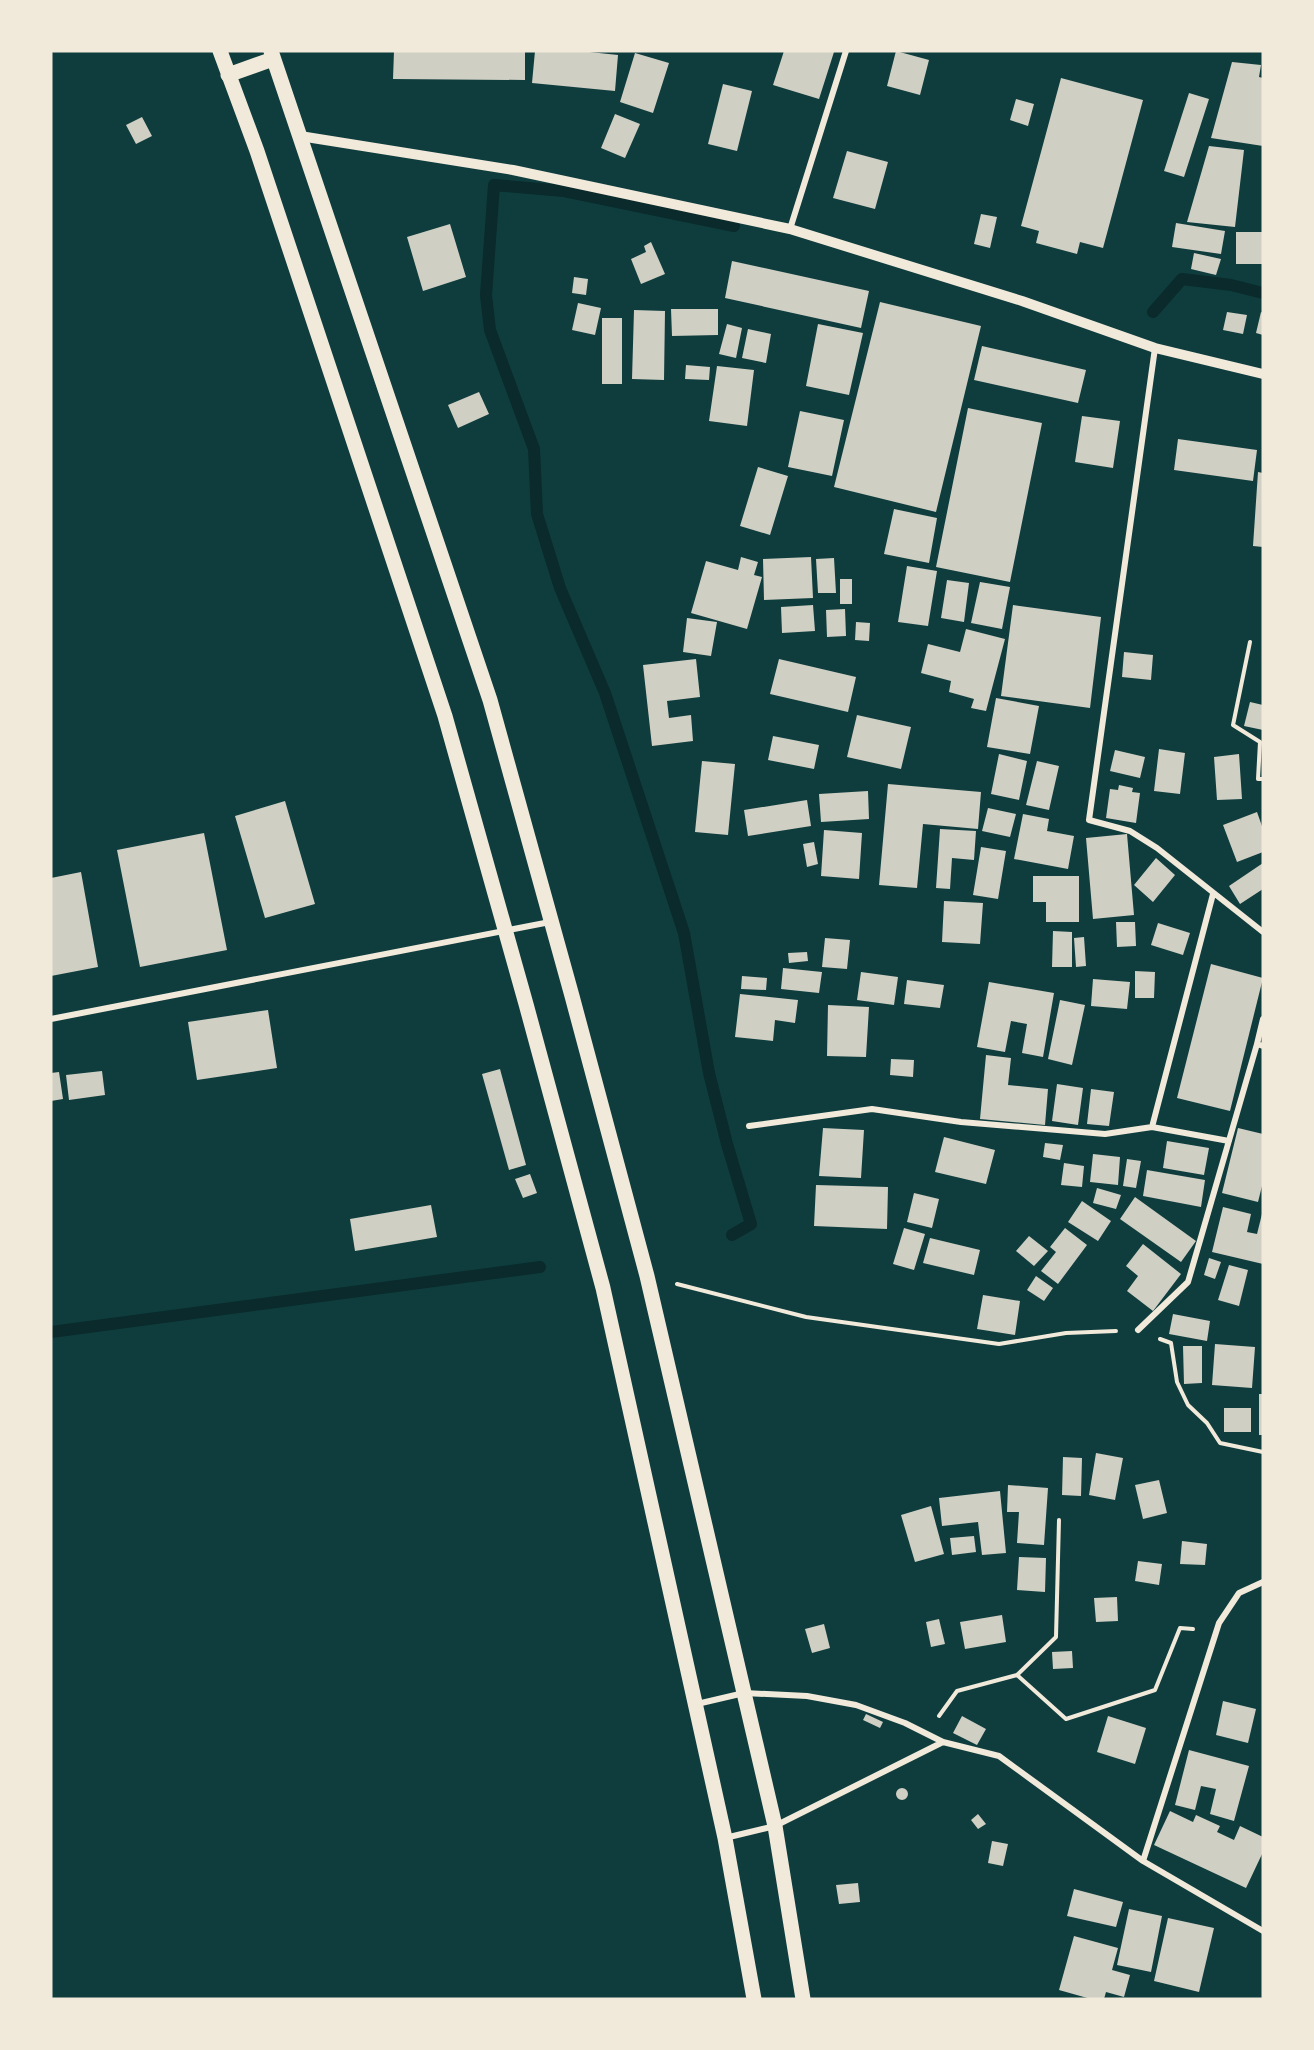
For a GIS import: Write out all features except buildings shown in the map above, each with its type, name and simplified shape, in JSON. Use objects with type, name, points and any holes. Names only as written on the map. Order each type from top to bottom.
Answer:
[{"type":"main road","points":[[220,51],[256,151],[445,716],[603,1288],[697,1704],[725,1838],[754,1999]]},
{"type":"main road","points":[[228,75],[272,55],[490,700],[647,1276],[775,1826],[803,1999]]},
{"type":"street","points":[[790,229],[846,51]]},
{"type":"street","points":[[300,136],[513,170],[790,229],[1022,301],[1155,348],[1263,374]]},
{"type":"street","points":[[1155,348],[1089,820],[1130,831],[1157,848],[1263,932]]},
{"type":"street","points":[[1152,1128],[1213,894]]},
{"type":"street","points":[[51,1019],[550,922]]},
{"type":"street","points":[[1138,1330],[1188,1282],[1260,1045],[1263,1018]]},
{"type":"street","points":[[749,1126],[872,1109],[961,1122],[1105,1134],[1152,1128],[1229,1141]]},
{"type":"street","points":[[1143,1861],[1219,1623],[1239,1593],[1263,1582]]},
{"type":"street","points":[[697,1704],[744,1694],[807,1696],[856,1705],[905,1723],[943,1742],[999,1756],[1143,1861],[1263,1932]]},
{"type":"street","points":[[725,1838],[775,1826],[943,1742]]},
{"type":"path","points":[[1250,642],[1233,725],[1260,742],[1258,779],[1263,779]]},
{"type":"path","points":[[647,1276],[806,1317],[999,1344],[1066,1333],[1138,1330],[1171,1344],[1177,1382],[1188,1405],[1207,1423],[1220,1443],[1263,1452]]},
{"type":"path","points":[[926,1733],[957,1691],[1017,1676],[1056,1637],[1059,1520]]},
{"type":"path","points":[[1017,1676],[1066,1719],[1155,1690],[1180,1628]]},
{"type":"waterway","points":[[732,1235],[751,1224],[709,1073],[684,933],[605,693],[560,588],[537,514],[534,449],[490,330],[486,295],[494,185],[564,191],[734,226]]},
{"type":"waterway","points":[[1153,312],[1182,279],[1231,285],[1263,293]]},
{"type":"waterway","points":[[51,1332],[540,1267]]}]
